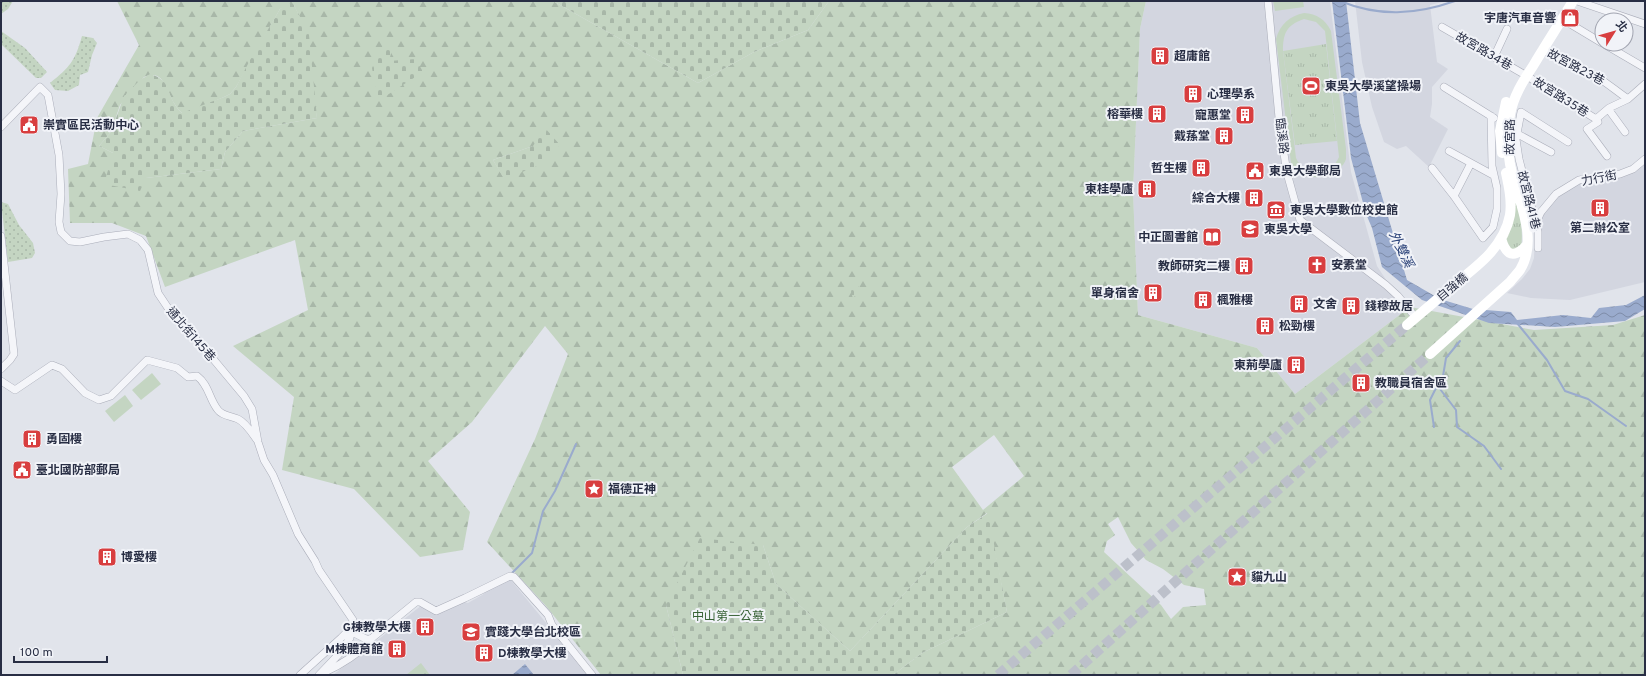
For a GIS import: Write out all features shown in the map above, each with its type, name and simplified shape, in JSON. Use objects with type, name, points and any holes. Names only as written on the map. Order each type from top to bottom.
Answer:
[{"type":"main road","name":"故宮路","points":[[1479,264],[1493,250],[1501,238],[1510,215],[1511,201],[1501,148],[1505,125],[1524,74],[1565,1]]},
{"type":"main road","name":"故宮路","points":[[1524,74],[1542,50],[1573,1]]},
{"type":"main road","name":"故宮路","points":[[1430,354],[1510,282],[1520,270],[1525,257],[1529,237],[1510,165],[1505,125]]},
{"type":"main road","points":[[1501,238],[1509,253],[1515,254],[1520,253],[1529,237]]},
{"type":"main road","name":"自強橋","points":[[1407,325],[1479,264]]},
{"type":"street","name":"臨溪路","points":[[1268,1],[1280,128],[1286,166],[1300,220],[1390,289],[1412,313]]},
{"type":"street","points":[[1577,1],[1645,24]]},
{"type":"street","points":[[1562,19],[1594,38]]},
{"type":"street","name":"故宮路34巷","points":[[1442,27],[1524,74]]},
{"type":"street","points":[[1494,57],[1507,29]]},
{"type":"street","name":"故宮路23巷","points":[[1542,50],[1560,60],[1566,60],[1593,74],[1628,99]]},
{"type":"street","points":[[1618,52],[1645,68]]},
{"type":"street","name":"故宮路35巷","points":[[1524,74],[1596,119]]},
{"type":"street","points":[[1607,156],[1587,129],[1598,122],[1596,119],[1628,99],[1645,84]]},
{"type":"street","name":"通北街145巷","points":[[1,127],[40,87],[48,95],[59,155],[61,194],[59,222],[61,232],[70,240],[80,242],[128,234],[140,240],[148,250],[155,286],[164,303],[244,396],[252,409],[258,442],[264,460],[273,475],[298,534],[319,570],[353,620],[352,632]]},
{"type":"street","points":[[1444,87],[1518,134],[1551,152]]},
{"type":"street","points":[[1609,110],[1625,132]]},
{"type":"street","name":"故宮路41巷","points":[[1538,248],[1538,232],[1518,159],[1516,139],[1521,112],[1568,142]]},
{"type":"street","points":[[1432,168],[1454,196],[1483,238],[1493,227],[1497,209],[1497,188],[1492,166],[1491,116]]},
{"type":"street","points":[[1449,150],[1493,175]]},
{"type":"street","name":"力行街","points":[[1529,237],[1541,212],[1556,194],[1579,180],[1620,174],[1633,169],[1645,159]]},
{"type":"street","points":[[1454,196],[1471,163]]},
{"type":"street","points":[[1,236],[14,354],[1,369]]},
{"type":"street","points":[[1,381],[15,390],[52,365],[62,369],[85,393],[99,400],[111,396],[147,360],[177,368],[188,377],[197,376],[202,380],[209,391],[209,397],[219,412],[239,420],[258,442]]},
{"type":"street","points":[[321,674],[336,667],[368,644],[372,638],[416,602],[420,602],[436,610],[466,598],[510,576],[514,577],[548,614],[552,626],[592,675]]},
{"type":"street","points":[[321,674],[340,653],[350,638],[352,632]]},
{"type":"street","points":[[300,675],[346,633],[352,632],[368,640],[372,638]]},
{"type":"shaded area","name":"東吳大學","points":[[1146,1],[1330,1],[1351,172],[1377,266],[1394,292],[1410,307],[1295,394],[1257,348],[1138,315],[1133,192],[1140,29]]},
{"type":"shaded area","points":[[1355,1],[1446,1],[1430,5],[1437,62],[1448,69],[1432,87],[1430,117],[1448,129],[1429,167],[1406,146],[1397,149],[1384,142],[1372,107],[1362,62]]},
{"type":"shaded area","points":[[1645,162],[1645,282],[1570,300],[1531,298],[1507,293],[1530,269],[1534,258],[1535,234],[1542,215],[1555,197],[1574,185],[1591,179],[1612,178]]},
{"type":"shaded area","name":"實踐大學台北校區","points":[[510,579],[589,675],[333,675],[422,605],[438,613],[462,602],[468,603],[491,588]]},
{"type":"green space","points":[[1,1],[13,1],[8,9],[1,14]]},
{"type":"green space","points":[[117,1],[553,1],[698,83],[754,52],[808,30],[829,1],[1146,1],[1140,29],[1133,192],[1138,315],[1257,348],[1295,394],[1410,307],[1534,330],[1613,325],[1645,315],[1645,675],[893,675],[922,653],[1007,612],[987,513],[967,527],[850,651],[776,584],[763,545],[666,605],[683,675],[601,675],[546,606],[487,542],[535,439],[568,354],[545,326],[472,422],[428,461],[470,512],[463,550],[420,557],[354,489],[282,470],[294,397],[233,346],[308,310],[295,240],[165,287],[146,236],[112,223],[70,223],[68,169],[88,164],[97,118],[139,45]],"holes":[[[294,5],[300,18],[317,118],[243,131],[225,152],[221,169],[146,178],[113,153],[99,146],[111,132],[120,105],[144,77],[151,75],[160,78],[164,82],[175,104],[182,113],[186,113],[230,94],[236,87],[280,9]],[[533,146],[504,178],[493,160]],[[994,435],[1024,476],[983,510],[952,467]],[[1118,517],[1131,543],[1146,560],[1163,569],[1184,585],[1204,589],[1206,605],[1183,607],[1171,619],[1161,605],[1104,552],[1107,541],[1115,535],[1108,524]]]},
{"type":"green space","points":[[553,1],[829,1],[808,30],[754,52],[698,83]]},
{"type":"green space","points":[[1273,1],[1303,1],[1304,7],[1275,11]]},
{"type":"green space","points":[[290,3],[294,5],[309,35],[317,118],[243,131],[225,152],[221,169],[146,178],[140,191],[104,184],[113,153],[99,146],[111,132],[124,96],[140,80],[150,74],[161,79],[166,85],[175,104],[182,113],[230,94],[236,87],[280,9]]},
{"type":"green space","points":[[1304,13],[1317,16],[1323,20],[1331,31],[1346,149],[1346,159],[1339,169],[1326,176],[1320,177],[1314,177],[1301,173],[1291,163],[1276,39],[1280,29],[1286,22],[1294,16]],"holes":[[[1304,19],[1316,22],[1325,31],[1339,157],[1335,164],[1330,168],[1324,171],[1311,172],[1300,165],[1296,158],[1283,51],[1285,35],[1289,27]]]},
{"type":"green space","points":[[1,31],[25,48],[47,72],[41,78],[36,78],[1,44]]},
{"type":"green space","points":[[82,36],[93,38],[97,43],[92,55],[88,72],[80,75],[79,85],[68,91],[55,90],[50,83],[71,63],[77,52]]},
{"type":"green space","points":[[385,41],[393,46],[389,61],[416,59],[423,72],[378,101],[372,68]]},
{"type":"green space","points":[[1326,44],[1337,141],[1295,145],[1283,51]]},
{"type":"green space","points":[[545,128],[560,145],[540,165],[504,179],[493,160],[533,146]]},
{"type":"green space","points":[[1515,193],[1521,220],[1522,241],[1521,248],[1514,252],[1505,245]]},
{"type":"green space","points":[[1,202],[8,204],[19,225],[33,243],[35,253],[32,258],[8,262]]},
{"type":"green space","points":[[855,285],[865,290],[862,298],[856,294],[853,299],[851,291]]},
{"type":"green space","points":[[152,373],[161,384],[141,400],[132,390]]},
{"type":"green space","points":[[125,395],[133,406],[114,422],[105,411]]},
{"type":"green space","name":"中山第一公墓","points":[[988,513],[1007,612],[922,653],[893,675],[683,675],[666,605],[700,538],[763,545],[776,584],[850,651],[967,527]]},
{"type":"green space","points":[[421,663],[430,675],[406,675]]},
{"type":"water","name":"外雙溪","points":[[1332,1],[1346,1],[1360,123],[1407,280],[1440,299],[1473,309],[1511,312],[1517,320],[1563,315],[1591,318],[1599,308],[1626,305],[1645,295],[1645,309],[1625,321],[1555,327],[1489,323],[1422,300],[1382,267],[1351,158]]},
{"type":"water","points":[[525,664],[534,675],[512,675]]},
{"type":"waterway","points":[[1340,1],[1369,10],[1383,12],[1426,9],[1455,1]]},
{"type":"waterway","points":[[1498,1],[1504,1]]},
{"type":"waterway","points":[[1517,323],[1547,360],[1565,391],[1588,399],[1626,426]]},
{"type":"waterway","points":[[1460,341],[1446,358],[1443,376],[1437,385],[1456,410],[1457,427],[1484,446],[1501,469]]},
{"type":"waterway","points":[[1434,427],[1430,400],[1437,386]]},
{"type":"waterway","points":[[512,573],[532,553],[543,511],[555,491],[576,444]]},
{"type":"tunnel","points":[[998,675],[1407,325]]},
{"type":"tunnel","points":[[1071,675],[1430,354]]},
{"type":"place","name":"宇唐汽車音響","points":[[1570,18]]},
{"type":"place","name":"超庸館","points":[[1160,56]]},
{"type":"place","name":"東吳大學溪望操場","points":[[1311,86]]},
{"type":"place","name":"心理學系","points":[[1193,94]]},
{"type":"place","name":"榕華樓","points":[[1157,114]]},
{"type":"place","name":"寵惠堂","points":[[1245,115]]},
{"type":"place","name":"崇實區民活動中心","points":[[29,125]]},
{"type":"place","name":"戴蓀堂","points":[[1224,136]]},
{"type":"place","name":"哲生樓","points":[[1201,168]]},
{"type":"place","name":"東吳大學郵局","points":[[1255,171]]},
{"type":"place","name":"東桂學廬","points":[[1147,189]]},
{"type":"place","name":"綜合大樓","points":[[1254,198]]},
{"type":"place","name":"第二辦公室","points":[[1600,208]]},
{"type":"place","name":"東吳大學數位校史館","points":[[1276,210]]},
{"type":"place","name":"東吳大學","points":[[1250,229]]},
{"type":"place","name":"中正圖書館","points":[[1212,237]]},
{"type":"place","name":"安素堂","points":[[1317,265]]},
{"type":"place","name":"教師研究二樓","points":[[1244,266]]},
{"type":"place","name":"單身宿舍","points":[[1153,293]]},
{"type":"place","name":"楓雅樓","points":[[1203,300]]},
{"type":"place","name":"文舍","points":[[1299,304]]},
{"type":"place","name":"錢穆故居","points":[[1351,306]]},
{"type":"place","name":"松勁樓","points":[[1265,326]]},
{"type":"place","name":"東荊學廬","points":[[1296,365]]},
{"type":"place","name":"教職員宿舍區","points":[[1361,383]]},
{"type":"place","name":"勇固樓","points":[[32,439]]},
{"type":"place","name":"臺北國防部郵局","points":[[22,470]]},
{"type":"place","name":"福德正神","points":[[594,489]]},
{"type":"place","name":"博愛樓","points":[[107,557]]},
{"type":"place","name":"貓九山","points":[[1237,577]]},
{"type":"place","name":"G棟教學大樓","points":[[425,627]]},
{"type":"place","name":"實踐大學台北校區","points":[[471,632]]},
{"type":"place","name":"M棟體育館","points":[[397,649]]},
{"type":"place","name":"D棟教學大樓","points":[[484,653]]}]
